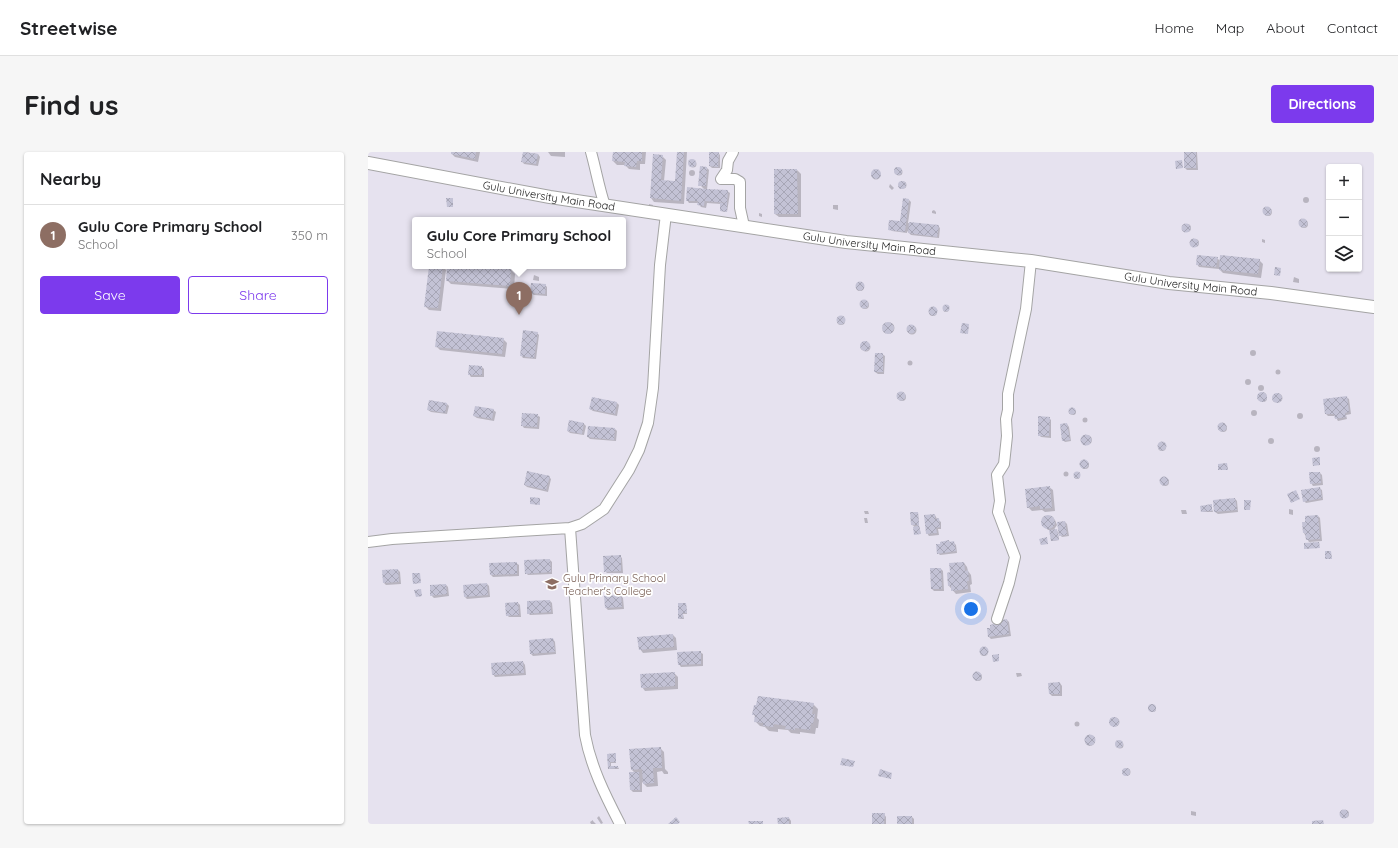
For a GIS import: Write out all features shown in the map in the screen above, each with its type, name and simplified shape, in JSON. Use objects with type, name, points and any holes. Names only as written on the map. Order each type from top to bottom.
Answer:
[{"type":"street","points":[[591,152],[596,169],[598,185],[605,206]]},
{"type":"street","points":[[733,152],[728,161],[727,170],[721,179],[735,179],[740,182],[740,208],[744,226]]},
{"type":"street","name":"Gulu University Main Road","points":[[368,163],[492,187],[605,206],[846,242],[1031,261],[1169,283],[1271,293],[1374,306]]},
{"type":"street","points":[[368,542],[399,538],[570,528],[582,524],[604,509],[629,470],[639,450],[648,423],[653,388],[660,265],[666,214]]},
{"type":"street","points":[[997,619],[1009,584],[1015,557],[998,512],[1000,501],[997,475],[1004,464],[1007,436],[1006,419],[1008,410],[1008,394],[1026,309],[1031,261]]},
{"type":"street","points":[[570,528],[587,749],[603,794],[620,824]]},
{"type":"building","points":[[451,152],[476,152],[475,159],[451,154]]},
{"type":"building","points":[[523,152],[538,154],[536,164],[521,162]]},
{"type":"building","points":[[613,152],[642,152],[642,161],[637,161],[636,167],[624,166],[625,162],[612,161]]},
{"type":"building","points":[[677,152],[684,152],[681,201],[650,198],[653,154],[663,155],[661,180],[675,181]]},
{"type":"building","points":[[709,152],[719,152],[718,167],[709,166]]},
{"type":"building","points":[[1184,152],[1196,152],[1196,168],[1184,168]]},
{"type":"building","points":[[692,159],[695,160],[695,166],[692,167],[689,166],[688,163],[689,160]]},
{"type":"building","points":[[1182,160],[1183,168],[1176,169],[1175,161]]},
{"type":"building","points":[[700,166],[707,167],[706,186],[698,186]]},
{"type":"building","points":[[896,167],[900,167],[902,171],[900,175],[896,175],[894,173],[894,169]]},
{"type":"building","points":[[774,169],[797,169],[798,214],[774,214]]},
{"type":"building","points":[[874,169],[878,169],[880,170],[880,178],[874,179],[871,176],[871,172]]},
{"type":"building","points":[[900,181],[904,181],[906,185],[904,189],[900,189],[898,187],[898,183]]},
{"type":"building","points":[[687,187],[706,189],[704,206],[697,205],[698,201],[686,201]]},
{"type":"building","points":[[706,189],[728,190],[727,203],[705,201]]},
{"type":"building","points":[[446,198],[453,198],[453,207],[447,207]]},
{"type":"building","points":[[903,198],[909,199],[905,232],[888,230],[889,220],[900,221]]},
{"type":"building","points":[[720,203],[727,203],[727,212],[720,211]]},
{"type":"building","points":[[1265,207],[1269,207],[1271,211],[1269,215],[1265,215],[1263,213],[1263,209]]},
{"type":"building","points":[[1301,219],[1305,219],[1307,223],[1305,227],[1301,227],[1299,225],[1299,221]]},
{"type":"building","points":[[909,222],[939,225],[937,237],[908,233]]},
{"type":"building","points":[[1184,224],[1188,224],[1190,228],[1188,232],[1184,232],[1182,230],[1182,226]]},
{"type":"building","points":[[1192,239],[1196,239],[1198,243],[1196,247],[1192,247],[1190,245],[1190,241]]},
{"type":"building","points":[[1197,255],[1218,257],[1216,267],[1196,265]]},
{"type":"building","points":[[1220,255],[1260,259],[1258,274],[1219,270]]},
{"type":"building","points":[[1275,267],[1281,268],[1280,276],[1274,275]]},
{"type":"building","points":[[429,269],[443,269],[438,308],[424,307]]},
{"type":"building","points":[[447,269],[511,269],[510,286],[446,281]]},
{"type":"building","points":[[858,282],[862,282],[864,286],[862,290],[858,290],[856,288],[856,284]]},
{"type":"building","points":[[531,283],[546,284],[545,294],[530,293]]},
{"type":"building","points":[[862,300],[866,300],[868,304],[866,308],[862,308],[860,306],[860,302]]},
{"type":"building","points":[[946,304],[949,305],[949,311],[946,312],[943,311],[942,308],[943,305]]},
{"type":"building","points":[[931,307],[935,307],[937,311],[935,315],[931,315],[929,313],[929,309]]},
{"type":"building","points":[[839,316],[843,316],[845,320],[843,324],[839,324],[837,322],[837,318]]},
{"type":"building","points":[[888,322],[892,324],[894,328],[892,332],[888,334],[884,332],[882,328],[884,324]]},
{"type":"building","points":[[962,323],[969,324],[968,334],[960,333]]},
{"type":"building","points":[[911,324],[916,329],[911,334],[906,329]]},
{"type":"building","points":[[523,330],[538,332],[534,358],[520,356]]},
{"type":"building","points":[[437,331],[504,338],[502,354],[435,347]]},
{"type":"building","points":[[863,341],[867,341],[870,346],[867,351],[863,351],[860,348],[860,344]]},
{"type":"building","points":[[875,353],[883,353],[883,372],[874,372]]},
{"type":"building","points":[[469,365],[482,366],[482,375],[468,375]]},
{"type":"building","points":[[901,391],[906,396],[901,401],[896,396]]},
{"type":"building","points":[[1262,392],[1267,397],[1262,402],[1257,397]]},
{"type":"building","points":[[1275,393],[1279,393],[1281,394],[1281,402],[1275,403],[1272,400],[1272,396]]},
{"type":"building","points":[[1347,396],[1349,412],[1345,413],[1346,417],[1335,419],[1334,414],[1325,414],[1323,399]]},
{"type":"building","points":[[592,397],[617,402],[615,414],[589,409]]},
{"type":"building","points":[[429,400],[447,403],[445,413],[427,410]]},
{"type":"building","points":[[475,406],[494,409],[492,419],[473,416]]},
{"type":"building","points":[[1072,407],[1075,408],[1075,414],[1072,415],[1069,414],[1068,411],[1069,408]]},
{"type":"building","points":[[522,413],[538,414],[537,427],[521,426]]},
{"type":"building","points":[[1038,416],[1050,417],[1049,436],[1038,436]]},
{"type":"building","points":[[569,420],[584,423],[582,434],[567,431]]},
{"type":"building","points":[[1222,422],[1227,427],[1222,432],[1217,427]]},
{"type":"building","points":[[1067,423],[1070,440],[1062,441],[1060,424]]},
{"type":"building","points":[[588,426],[615,428],[614,440],[587,437]]},
{"type":"building","points":[[1084,435],[1088,435],[1090,436],[1090,444],[1084,445],[1081,442],[1081,438]]},
{"type":"building","points":[[1160,442],[1164,442],[1166,446],[1164,450],[1160,450],[1158,448],[1158,444]]},
{"type":"building","points":[[1320,457],[1320,465],[1313,466],[1312,458]]},
{"type":"building","points":[[1082,460],[1086,460],[1088,464],[1086,468],[1082,468],[1080,466],[1080,462]]},
{"type":"building","points":[[1227,463],[1228,470],[1218,470],[1218,464]]},
{"type":"building","points":[[527,471],[550,476],[546,490],[524,485]]},
{"type":"building","points":[[1077,471],[1080,472],[1080,478],[1077,479],[1074,478],[1073,475],[1074,472]]},
{"type":"building","points":[[1309,472],[1320,472],[1321,483],[1310,484]]},
{"type":"building","points":[[1162,477],[1166,477],[1168,481],[1166,485],[1162,485],[1160,483],[1160,479]]},
{"type":"building","points":[[1050,486],[1052,508],[1040,509],[1040,506],[1027,508],[1025,489]]},
{"type":"building","points":[[1320,487],[1322,498],[1303,502],[1301,490]]},
{"type":"building","points":[[1296,490],[1300,499],[1291,503],[1287,494]]},
{"type":"building","points":[[530,497],[540,498],[540,505],[530,504]]},
{"type":"building","points":[[1235,498],[1237,510],[1214,512],[1213,500]]},
{"type":"building","points":[[1244,500],[1251,500],[1250,510],[1244,510]]},
{"type":"building","points":[[1212,504],[1212,511],[1201,512],[1200,506]]},
{"type":"building","points":[[910,512],[918,512],[919,525],[911,525]]},
{"type":"building","points":[[935,514],[935,519],[939,518],[940,527],[936,528],[937,533],[926,534],[924,515]]},
{"type":"building","points":[[1045,515],[1051,515],[1055,519],[1055,525],[1051,529],[1045,529],[1041,525],[1041,519]]},
{"type":"building","points":[[1318,515],[1320,539],[1306,540],[1305,533],[1303,533],[1302,522],[1305,522],[1305,516]]},
{"type":"building","points":[[1065,521],[1067,535],[1059,536],[1057,522]]},
{"type":"building","points":[[919,525],[921,534],[914,535],[913,527]]},
{"type":"building","points":[[1057,529],[1059,540],[1051,541],[1049,530]]},
{"type":"building","points":[[1047,537],[1048,544],[1041,545],[1039,539]]},
{"type":"building","points":[[949,540],[949,542],[954,541],[956,551],[937,554],[936,544]]},
{"type":"building","points":[[1319,542],[1320,548],[1304,549],[1304,543]]},
{"type":"building","points":[[1325,551],[1331,551],[1332,559],[1325,559]]},
{"type":"building","points":[[621,555],[621,571],[604,572],[603,556]]},
{"type":"building","points":[[550,559],[551,572],[525,574],[524,560]]},
{"type":"building","points":[[517,562],[517,574],[490,575],[489,563]]},
{"type":"building","points":[[964,562],[965,571],[968,570],[968,589],[951,591],[951,586],[948,586],[947,573],[950,572],[949,563]]},
{"type":"building","points":[[930,568],[941,568],[942,589],[931,589]]},
{"type":"building","points":[[398,569],[399,582],[383,583],[382,570]]},
{"type":"building","points":[[412,573],[420,573],[421,583],[413,584]]},
{"type":"building","points":[[487,583],[488,595],[464,597],[463,585]]},
{"type":"building","points":[[446,584],[447,594],[430,596],[430,585]]},
{"type":"building","points":[[421,589],[422,596],[416,597],[414,590]]},
{"type":"building","points":[[621,595],[622,607],[605,608],[604,596]]},
{"type":"building","points":[[550,600],[551,612],[527,614],[527,601]]},
{"type":"building","points":[[518,602],[519,615],[506,616],[505,603]]},
{"type":"building","points":[[678,603],[686,603],[687,613],[683,613],[683,618],[678,619]]},
{"type":"building","points":[[1007,619],[1009,634],[988,637],[987,628],[990,628],[990,625]]},
{"type":"building","points":[[673,634],[674,647],[639,650],[637,637]]},
{"type":"building","points":[[553,638],[555,652],[530,654],[529,640]]},
{"type":"building","points":[[982,647],[986,647],[988,651],[986,655],[982,655],[980,653],[980,649]]},
{"type":"building","points":[[701,651],[701,664],[678,665],[677,652]]},
{"type":"building","points":[[999,654],[999,661],[993,662],[992,655]]},
{"type":"building","points":[[523,661],[524,673],[492,675],[491,663]]},
{"type":"building","points":[[675,672],[675,686],[641,688],[640,674]]},
{"type":"building","points":[[975,672],[979,672],[981,676],[979,680],[975,680],[973,678],[973,674]]},
{"type":"building","points":[[1060,682],[1060,694],[1049,694],[1048,683]]},
{"type":"building","points":[[758,696],[814,703],[812,714],[815,714],[810,730],[795,728],[795,730],[785,729],[786,726],[774,724],[773,727],[763,726],[763,723],[754,722],[755,715],[752,715]]},
{"type":"building","points":[[1152,704],[1155,705],[1155,711],[1152,712],[1149,711],[1148,708],[1149,705]]},
{"type":"building","points":[[1112,717],[1116,717],[1118,718],[1118,726],[1112,727],[1109,724],[1109,720]]},
{"type":"building","points":[[1088,735],[1092,735],[1094,736],[1094,744],[1088,745],[1085,742],[1085,738]]},
{"type":"building","points":[[1119,740],[1122,741],[1122,747],[1119,748],[1116,747],[1115,744],[1116,741]]},
{"type":"building","points":[[661,747],[662,768],[653,768],[654,783],[643,784],[642,769],[631,770],[629,749]]},
{"type":"building","points":[[616,753],[616,762],[610,762],[610,766],[618,766],[618,768],[608,769],[607,754]]},
{"type":"building","points":[[842,758],[855,761],[853,767],[840,765]]},
{"type":"building","points":[[1124,768],[1128,768],[1130,772],[1128,776],[1124,776],[1122,774],[1122,770]]},
{"type":"building","points":[[880,769],[892,773],[891,779],[878,776]]},
{"type":"building","points":[[629,772],[639,772],[640,790],[630,790]]},
{"type":"building","points":[[1344,809],[1349,814],[1344,819],[1339,814]]},
{"type":"building","points":[[872,813],[885,813],[884,824],[872,824]]},
{"type":"building","points":[[897,816],[912,816],[912,824],[897,824]]},
{"type":"building","points":[[676,817],[680,822],[678,824],[668,824]]},
{"type":"building","points":[[789,817],[789,824],[778,824],[777,818]]},
{"type":"building","points":[[1323,820],[1324,824],[1312,824],[1312,821]]},
{"type":"building","points":[[748,821],[763,821],[763,824],[749,824]]},
{"type":"place","name":"Gulu Core Primary School","points":[[519,315]]},
{"type":"place","name":"Gulu Primary School Teacher's College","points":[[552,584]]}]
